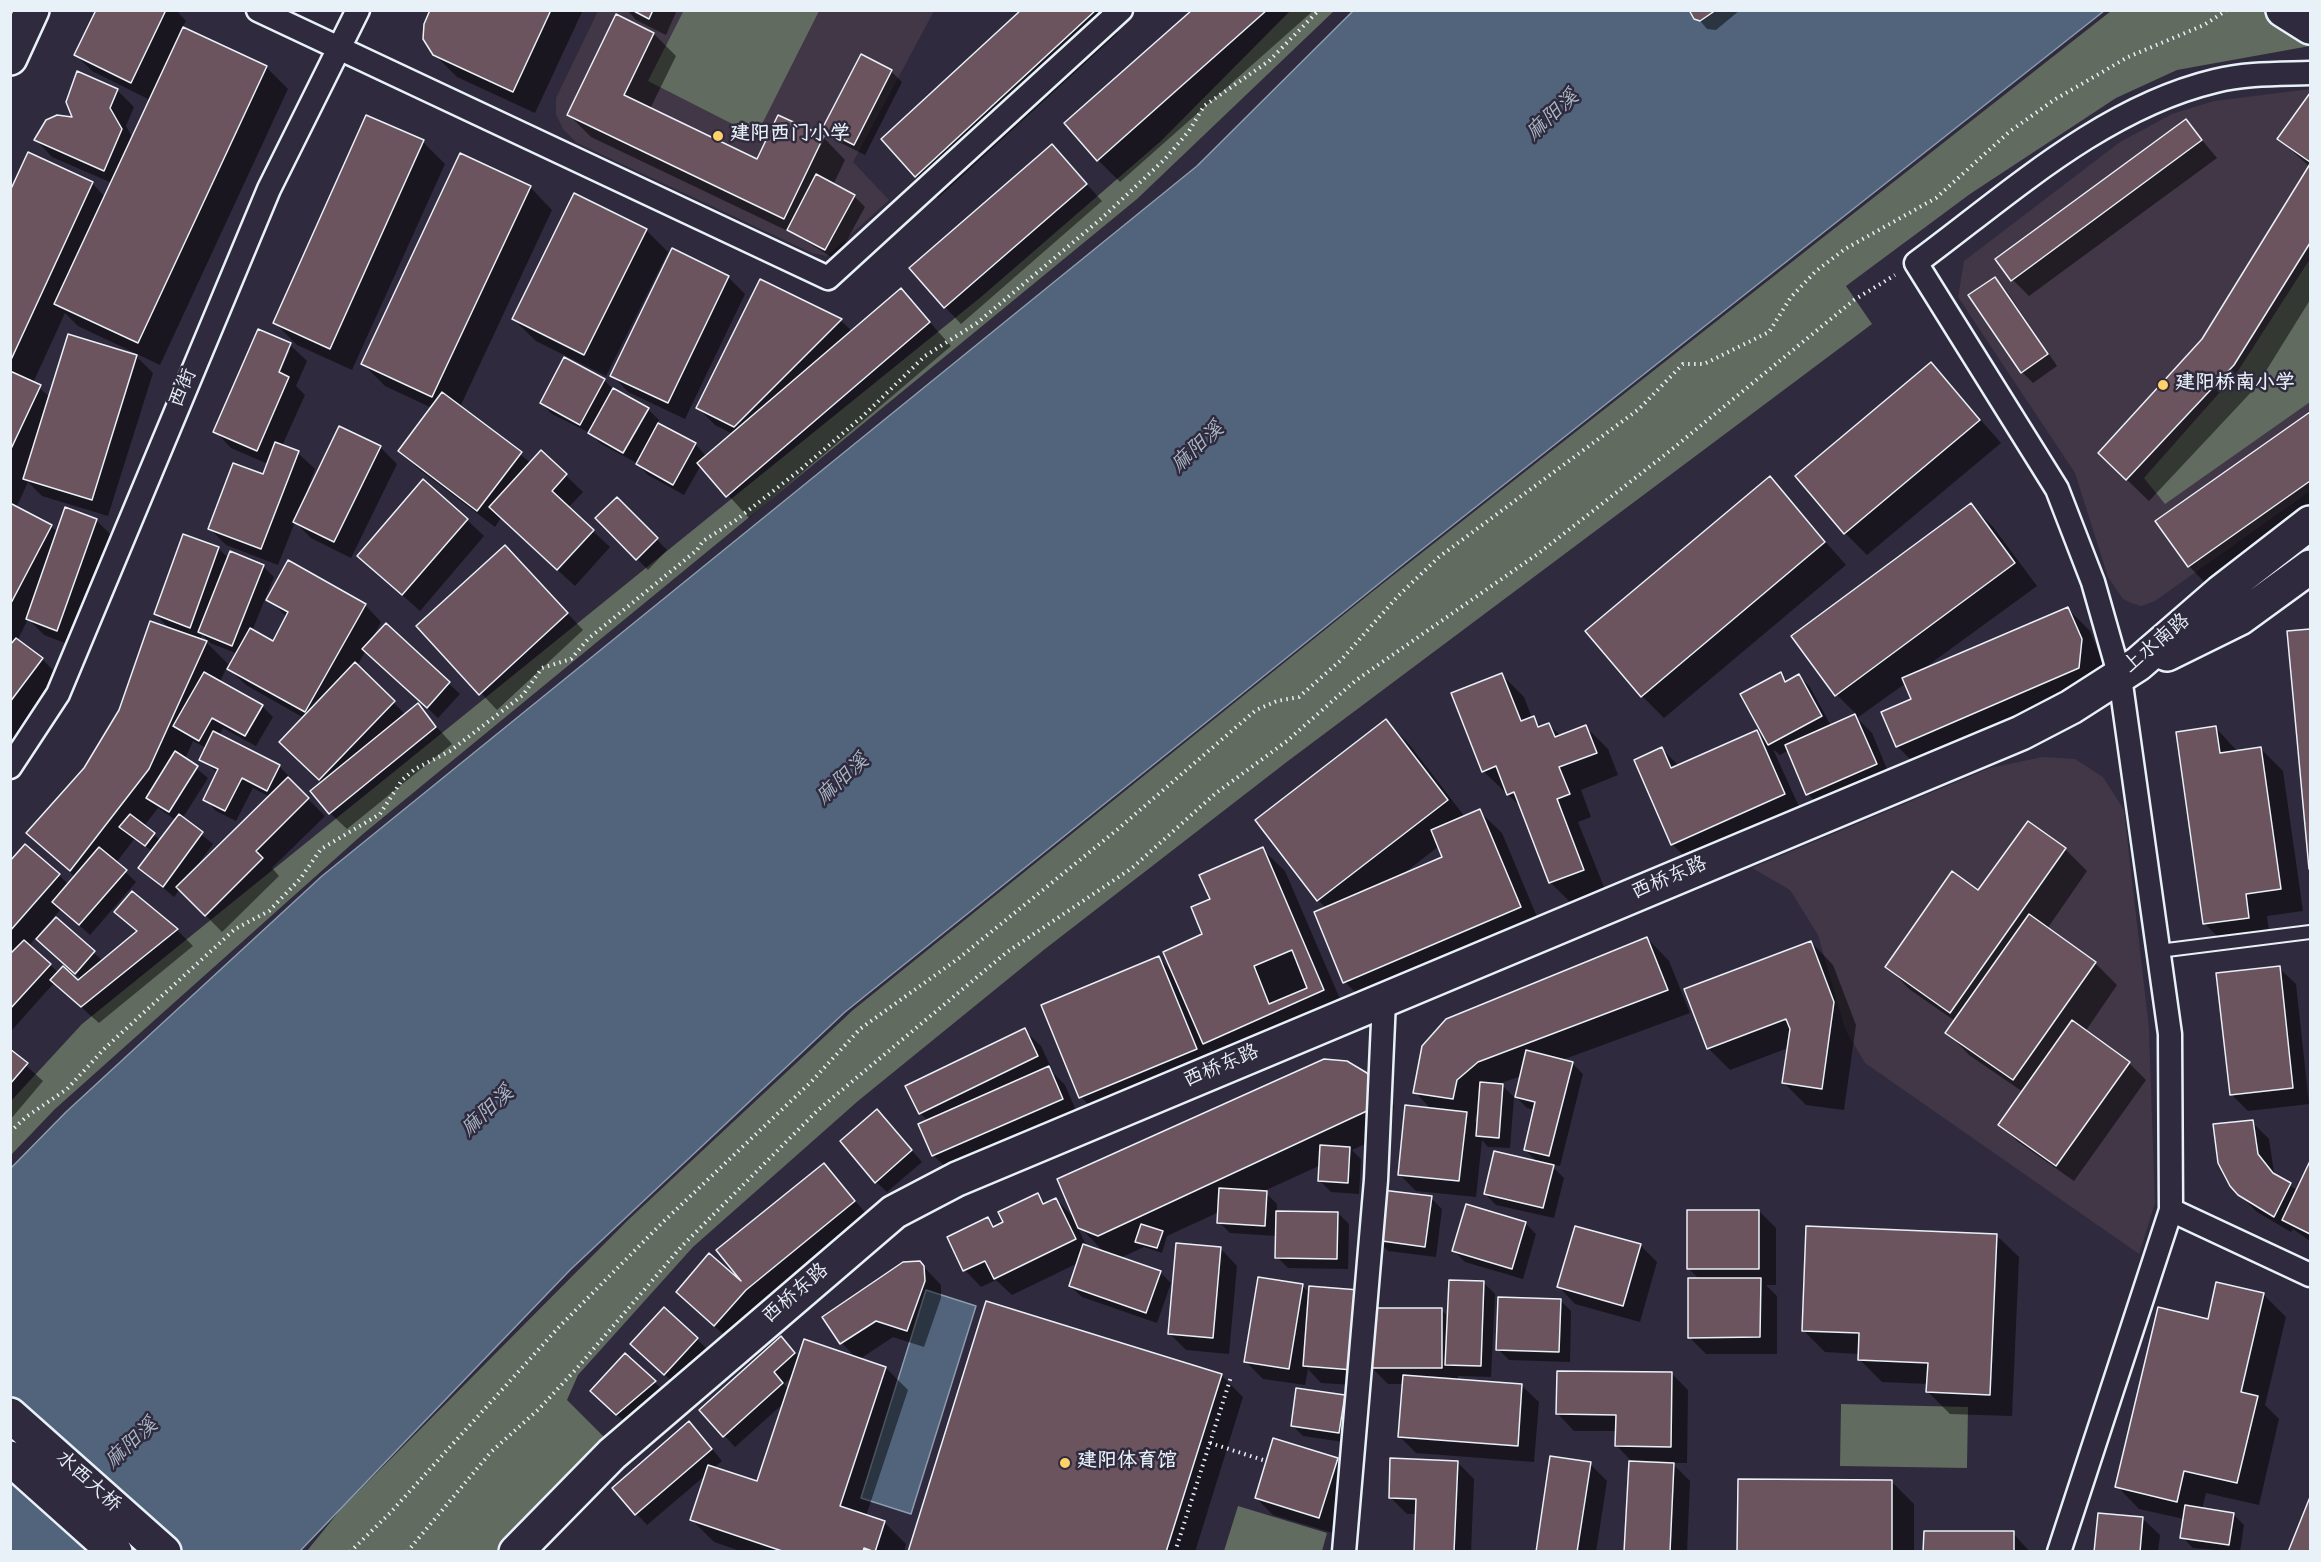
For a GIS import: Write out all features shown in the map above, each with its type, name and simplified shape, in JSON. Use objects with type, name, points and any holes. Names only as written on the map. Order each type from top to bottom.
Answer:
[{"type":"main road","points":[[10,58],[32,10]]},
{"type":"main road","points":[[2283,10],[2310,27]]},
{"type":"main road","name":"上水南路","points":[[2120,677],[2221,592],[2310,523]]},
{"type":"main road","name":"上水南路","points":[[2120,677],[2240,618],[2310,567]]},
{"type":"main road","name":"西桥东路","points":[[516,1551],[612,1454],[894,1212],[957,1179],[2021,733],[2120,677]]},
{"type":"main road","name":"水西大桥","points":[[10,1415],[164,1551]]},
{"type":"main road","points":[[10,1458],[115,1551]]},
{"type":"street","points":[[258,10],[828,278],[1121,10]]},
{"type":"street","name":"西街","points":[[10,766],[58,694],[269,189],[342,48],[358,10]]},
{"type":"street","points":[[2059,1551],[2171,1210],[2170,1034],[2120,677],[2093,582],[2057,489],[1916,263],[2073,147],[2132,110],[2178,91],[2217,80],[2266,74],[2310,73]]},
{"type":"street","points":[[1344,1551],[1376,1180],[1384,1000]]},
{"type":"street","points":[[2171,1210],[2310,1275]]},
{"type":"lane","points":[[2159,951],[2310,932]]},
{"type":"path","points":[[10,1132],[26,1117],[67,1089],[105,1048],[234,929],[269,911],[300,879],[321,849],[380,814],[402,780],[415,769],[450,751],[523,695],[542,668],[571,659],[588,639],[690,557],[703,541],[736,520],[800,470],[925,356],[977,322],[1102,218],[1165,159],[1189,131],[1204,106],[1269,61],[1319,10]]},
{"type":"path","points":[[350,1551],[390,1513],[559,1327],[661,1224],[811,1082],[860,1029],[959,958],[1118,829],[1256,710],[1277,701],[1299,697],[1341,660],[1398,596],[1439,557],[1639,409],[1683,364],[1704,364],[1769,332],[1791,297],[1816,271],[1845,249],[1936,198],[2009,132],[2054,100],[2128,57],[2204,25],[2227,10]]},
{"type":"path","points":[[407,1551],[491,1452],[539,1409],[681,1247],[818,1110],[1007,952],[1132,868],[1216,793],[1287,741],[1355,681],[1539,553],[1671,450],[1854,300],[1916,263]]},
{"type":"path","points":[[1175,1551],[1231,1377]]},
{"type":"path","points":[[1210,1443],[1266,1461]]},
{"type":"shaded area","name":"建阳西门小学","points":[[598,11],[934,11],[853,162],[889,200],[827,256],[812,253],[577,143],[563,129],[556,114],[556,98]]},
{"type":"shaded area","name":"建阳桥南小学","points":[[2310,89],[2310,491],[2155,601],[2141,606],[2131,603],[2123,599],[2108,577],[2075,473],[1958,297],[1964,261],[2120,142],[2172,114],[2214,101]]},
{"type":"shaded area","points":[[2042,757],[2075,759],[2103,777],[2124,810],[2149,1029],[2155,1203],[2139,1254],[1865,1063],[1845,1029],[1818,935],[1790,890],[1752,868],[1990,768]]},
{"type":"green space","points":[[684,10],[819,11],[756,136],[648,81]]},
{"type":"green space","points":[[1290,11],[1334,11],[1137,199],[363,834],[55,1109],[11,1155],[11,1101],[82,1024],[981,297],[1161,141]]},
{"type":"green space","points":[[2111,11],[2310,11],[2310,46],[2177,70],[2116,98],[1970,194],[1846,286],[1872,324],[1288,761],[1045,949],[858,1101],[693,1247],[578,1375],[567,1400],[605,1438],[496,1551],[306,1552],[341,1509],[627,1221],[853,1010],[1372,592]]},
{"type":"green space","points":[[2310,259],[2310,402],[2165,504],[2144,478],[2236,374]]},
{"type":"green space","points":[[1841,1404],[1968,1407],[1967,1468],[1840,1466]]},
{"type":"green space","points":[[1238,1506],[1327,1533],[1322,1551],[1224,1551]]},
{"type":"water","name":"麻阳溪","points":[[1353,11],[2104,11],[1406,562],[845,1012],[570,1270],[300,1551],[11,1551],[10,1169],[66,1112],[322,876],[1197,166]]},
{"type":"water","points":[[926,1290],[976,1306],[911,1514],[861,1498]]},
{"type":"building","points":[[96,10],[166,10],[131,83],[74,55]]},
{"type":"building","points":[[430,10],[551,10],[513,92],[433,55],[423,39],[424,24]]},
{"type":"building","points":[[632,10],[653,10],[649,19]]},
{"type":"building","points":[[1021,10],[1096,10],[915,177],[881,139]]},
{"type":"building","points":[[1192,10],[1267,10],[1097,161],[1064,123]]},
{"type":"building","points":[[1689,10],[1716,10],[1700,21],[1694,19]]},
{"type":"building","points":[[616,14],[654,33],[624,95],[757,159],[778,115],[824,136],[784,219],[567,115]]},
{"type":"building","points":[[183,27],[267,66],[138,343],[54,304]]},
{"type":"building","points":[[861,54],[892,70],[854,145],[822,129]]},
{"type":"building","points":[[77,71],[118,89],[110,108],[122,129],[104,171],[34,140],[46,120],[57,115],[72,117],[66,102]]},
{"type":"building","points":[[2310,93],[2310,162],[2277,139]]},
{"type":"building","points":[[366,115],[424,140],[330,349],[273,323]]},
{"type":"building","points":[[2186,119],[2202,140],[2011,281],[1995,259]]},
{"type":"building","points":[[1052,144],[1087,184],[944,308],[909,268]]},
{"type":"building","points":[[28,152],[93,182],[10,362],[10,191]]},
{"type":"building","points":[[460,153],[531,186],[432,397],[361,364]]},
{"type":"building","points":[[2310,164],[2310,243],[2234,365],[2126,480],[2098,453],[2202,339]]},
{"type":"building","points":[[816,174],[855,195],[825,250],[787,230]]},
{"type":"building","points":[[574,193],[647,229],[584,355],[512,319]]},
{"type":"building","points":[[672,248],[729,276],[668,403],[610,376]]},
{"type":"building","points":[[1995,277],[2048,354],[2021,373],[1968,295]]},
{"type":"building","points":[[760,279],[842,319],[734,427],[696,408]]},
{"type":"building","points":[[901,288],[930,322],[726,497],[697,463]]},
{"type":"building","points":[[258,329],[291,343],[279,372],[289,377],[257,451],[213,432]]},
{"type":"building","points":[[68,334],[137,355],[92,500],[23,479]]},
{"type":"building","points":[[564,357],[605,379],[580,425],[540,403]]},
{"type":"building","points":[[1931,362],[1980,420],[1844,534],[1795,476]]},
{"type":"building","points":[[10,371],[41,385],[10,451]]},
{"type":"building","points":[[613,388],[649,408],[623,453],[588,433]]},
{"type":"building","points":[[442,392],[522,452],[477,511],[398,451]]},
{"type":"building","points":[[2310,412],[2310,481],[2188,567],[2155,521]]},
{"type":"building","points":[[658,423],[696,443],[673,485],[636,464]]},
{"type":"building","points":[[339,426],[381,446],[334,542],[293,522]]},
{"type":"building","points":[[275,442],[299,451],[261,549],[208,529],[233,463],[263,474]]},
{"type":"building","points":[[541,450],[567,474],[552,491],[594,530],[557,570],[489,507]]},
{"type":"building","points":[[1770,476],[1825,542],[1641,697],[1585,631]]},
{"type":"building","points":[[423,479],[468,519],[402,595],[357,556]]},
{"type":"building","points":[[617,497],[658,538],[636,560],[595,518]]},
{"type":"building","points":[[10,503],[52,525],[10,605]]},
{"type":"building","points":[[1971,503],[2015,563],[1835,696],[1791,636]]},
{"type":"building","points":[[65,507],[97,519],[57,631],[26,619]]},
{"type":"building","points":[[183,534],[219,547],[190,628],[154,614]]},
{"type":"building","points":[[505,545],[568,613],[479,695],[416,626]]},
{"type":"building","points":[[230,551],[264,565],[232,646],[198,632]]},
{"type":"building","points":[[288,560],[366,604],[305,712],[227,669],[250,628],[273,641],[288,612],[266,600]]},
{"type":"building","points":[[2068,607],[2082,639],[2079,668],[1896,747],[1881,712],[1911,699],[1902,678]]},
{"type":"building","points":[[150,621],[207,641],[149,769],[70,871],[26,833],[84,768],[119,710]]},
{"type":"building","points":[[386,623],[450,682],[427,708],[362,649]]},
{"type":"building","points":[[2310,629],[2310,869],[2309,869],[2287,631]]},
{"type":"building","points":[[16,638],[43,658],[10,702],[10,645]]},
{"type":"building","points":[[355,662],[395,701],[319,780],[279,742]]},
{"type":"building","points":[[204,672],[263,705],[245,736],[212,718],[199,741],[173,726]]},
{"type":"building","points":[[1781,672],[1785,682],[1799,674],[1822,716],[1768,745],[1740,694]]},
{"type":"building","points":[[1502,673],[1521,721],[1534,716],[1538,727],[1549,723],[1555,737],[1586,725],[1597,753],[1559,767],[1570,794],[1557,799],[1584,870],[1549,883],[1514,792],[1507,795],[1496,766],[1482,772],[1451,693]]},
{"type":"building","points":[[418,703],[436,727],[329,814],[310,791]]},
{"type":"building","points":[[1855,714],[1877,764],[1806,795],[1785,745]]},
{"type":"building","points":[[1386,719],[1448,800],[1317,901],[1255,820]]},
{"type":"building","points":[[2216,726],[2220,753],[2261,747],[2281,889],[2246,894],[2249,918],[2203,924],[2176,732]]},
{"type":"building","points":[[1757,730],[1785,794],[1671,845],[1634,760],[1662,747],[1671,768]]},
{"type":"building","points":[[213,731],[280,765],[267,791],[242,778],[225,811],[203,800],[218,769],[199,760]]},
{"type":"building","points":[[175,751],[198,766],[169,812],[146,798]]},
{"type":"building","points":[[288,777],[309,798],[256,851],[263,858],[205,916],[176,887]]},
{"type":"building","points":[[1480,809],[1521,907],[1343,983],[1314,912],[1442,857],[1431,830]]},
{"type":"building","points":[[130,814],[155,833],[145,846],[119,827]]},
{"type":"building","points":[[179,814],[203,832],[163,887],[138,868]]},
{"type":"building","points":[[2028,821],[2066,848],[1950,1013],[1885,967],[1952,871],[1978,890]]},
{"type":"building","points":[[25,844],[60,874],[10,931],[10,861]]},
{"type":"building","points":[[99,847],[127,870],[79,925],[52,902]]},
{"type":"building","points":[[1263,847],[1324,990],[1203,1044],[1163,952],[1202,934],[1191,907],[1210,899],[1199,875]]},
{"type":"building","points":[[132,891],[178,929],[81,1007],[50,980],[63,966],[78,980],[137,931],[114,912]]},
{"type":"building","points":[[2029,914],[2096,962],[2013,1080],[1945,1033]]},
{"type":"building","points":[[56,917],[95,951],[75,974],[36,939]]},
{"type":"building","points":[[1647,937],[1668,990],[1478,1062],[1457,1080],[1453,1099],[1413,1093],[1422,1046],[1446,1019]]},
{"type":"building","points":[[24,940],[51,964],[10,1009],[10,954]]},
{"type":"building","points":[[1811,941],[1834,1002],[1822,1089],[1782,1083],[1790,1029],[1786,1019],[1707,1049],[1684,989]]},
{"type":"building","points":[[1292,950],[1307,988],[1269,1004],[1254,966]]},
{"type":"building","points":[[1159,956],[1197,1049],[1079,1098],[1041,1005]]},
{"type":"building","points":[[2280,966],[2293,1088],[2230,1095],[2216,973]]},
{"type":"building","points":[[2072,1020],[2130,1062],[2056,1166],[1998,1125]]},
{"type":"building","points":[[1025,1028],[1038,1056],[919,1114],[905,1086]]},
{"type":"building","points":[[10,1049],[28,1063],[10,1084]]},
{"type":"building","points":[[1526,1050],[1573,1062],[1549,1156],[1524,1150],[1535,1102],[1515,1097]]},
{"type":"building","points":[[1324,1059],[1347,1061],[1367,1073],[1372,1082],[1369,1110],[1098,1236],[1078,1228],[1057,1179]]},
{"type":"building","points":[[1049,1066],[1063,1099],[932,1156],[918,1124]]},
{"type":"building","points":[[1480,1082],[1503,1084],[1499,1138],[1476,1136]]},
{"type":"building","points":[[1405,1105],[1467,1112],[1459,1181],[1398,1175]]},
{"type":"building","points":[[877,1109],[912,1150],[875,1183],[840,1141]]},
{"type":"building","points":[[2253,1120],[2258,1154],[2273,1173],[2291,1183],[2274,1217],[2238,1195],[2230,1186],[2218,1163],[2213,1124]]},
{"type":"building","points":[[1320,1145],[1350,1147],[1348,1183],[1318,1181]]},
{"type":"building","points":[[1494,1151],[1554,1165],[1543,1208],[1484,1194]]},
{"type":"building","points":[[2310,1161],[2310,1234],[2282,1220]]},
{"type":"building","points":[[824,1163],[855,1201],[746,1290],[714,1326],[676,1292],[709,1253],[741,1281],[716,1250]]},
{"type":"building","points":[[1219,1188],[1267,1191],[1265,1226],[1217,1223]]},
{"type":"building","points":[[1382,1190],[1432,1196],[1425,1247],[1375,1240]]},
{"type":"building","points":[[1038,1193],[1043,1204],[1056,1198],[1076,1239],[994,1279],[985,1261],[963,1271],[947,1237],[988,1217],[993,1227],[1003,1222],[998,1212]]},
{"type":"building","points":[[1466,1204],[1526,1222],[1512,1269],[1452,1251]]},
{"type":"building","points":[[1687,1210],[1759,1210],[1759,1269],[1687,1269]]},
{"type":"building","points":[[1276,1211],[1338,1212],[1337,1259],[1275,1258]]},
{"type":"building","points":[[1141,1224],[1163,1231],[1157,1248],[1135,1242]]},
{"type":"building","points":[[1575,1226],[1641,1244],[1623,1306],[1557,1287]]},
{"type":"building","points":[[1806,1226],[1997,1234],[1990,1395],[1926,1392],[1928,1363],[1858,1360],[1859,1333],[1802,1331]]},
{"type":"building","points":[[1176,1243],[1221,1247],[1213,1338],[1168,1334]]},
{"type":"building","points":[[1083,1244],[1161,1271],[1146,1313],[1069,1286]]},
{"type":"building","points":[[920,1261],[924,1266],[925,1281],[907,1331],[876,1321],[840,1344],[822,1317],[903,1262]]},
{"type":"building","points":[[1258,1277],[1303,1284],[1289,1369],[1244,1362]]},
{"type":"building","points":[[1688,1278],[1761,1278],[1760,1337],[1688,1338]]},
{"type":"building","points":[[1449,1280],[1484,1281],[1481,1366],[1445,1365]]},
{"type":"building","points":[[2216,1282],[2264,1293],[2241,1392],[2258,1396],[2237,1483],[2184,1471],[2177,1502],[2115,1487],[2158,1307],[2208,1319]]},
{"type":"building","points":[[1309,1286],[1359,1290],[1353,1370],[1303,1366]]},
{"type":"building","points":[[1498,1297],[1561,1299],[1559,1352],[1496,1350]]},
{"type":"building","name":"建阳体育馆","points":[[986,1301],[1222,1374],[1166,1552],[908,1552]]},
{"type":"building","points":[[664,1307],[698,1338],[664,1375],[630,1344]]},
{"type":"building","points":[[1370,1308],[1442,1308],[1442,1368],[1370,1368]]},
{"type":"building","points":[[781,1336],[795,1353],[774,1372],[783,1383],[723,1437],[699,1410]]},
{"type":"building","points":[[804,1339],[886,1367],[840,1506],[885,1521],[875,1552],[864,1548],[863,1552],[785,1552],[690,1520],[708,1465],[757,1481]]},
{"type":"building","points":[[625,1353],[656,1381],[616,1415],[590,1391]]},
{"type":"building","points":[[1557,1371],[1672,1372],[1671,1447],[1615,1446],[1616,1415],[1556,1414]]},
{"type":"building","points":[[1403,1375],[1522,1384],[1518,1446],[1398,1437]]},
{"type":"building","points":[[1296,1388],[1345,1395],[1339,1433],[1291,1426]]},
{"type":"building","points":[[689,1421],[712,1449],[635,1515],[612,1488]]},
{"type":"building","points":[[1273,1438],[1338,1458],[1319,1518],[1255,1498]]},
{"type":"building","points":[[1550,1456],[1591,1462],[1577,1552],[1536,1552]]},
{"type":"building","points":[[1390,1458],[1458,1461],[1454,1552],[1414,1552],[1416,1499],[1389,1498]]},
{"type":"building","points":[[1629,1461],[1674,1463],[1670,1552],[1624,1552]]},
{"type":"building","points":[[1738,1479],[1892,1480],[1892,1552],[1737,1552]]},
{"type":"building","points":[[2310,1497],[2310,1552],[2288,1552]]},
{"type":"building","points":[[2185,1505],[2234,1513],[2229,1545],[2180,1538]]},
{"type":"building","points":[[2098,1513],[2143,1517],[2140,1552],[2094,1552]]},
{"type":"building","points":[[1924,1531],[2014,1531],[2014,1552],[1923,1552]]},
{"type":"place","name":"建阳西门小学","points":[[718,136]]},
{"type":"place","name":"建阳桥南小学","points":[[2163,385]]},
{"type":"place","name":"建阳体育馆","points":[[1065,1463]]}]
